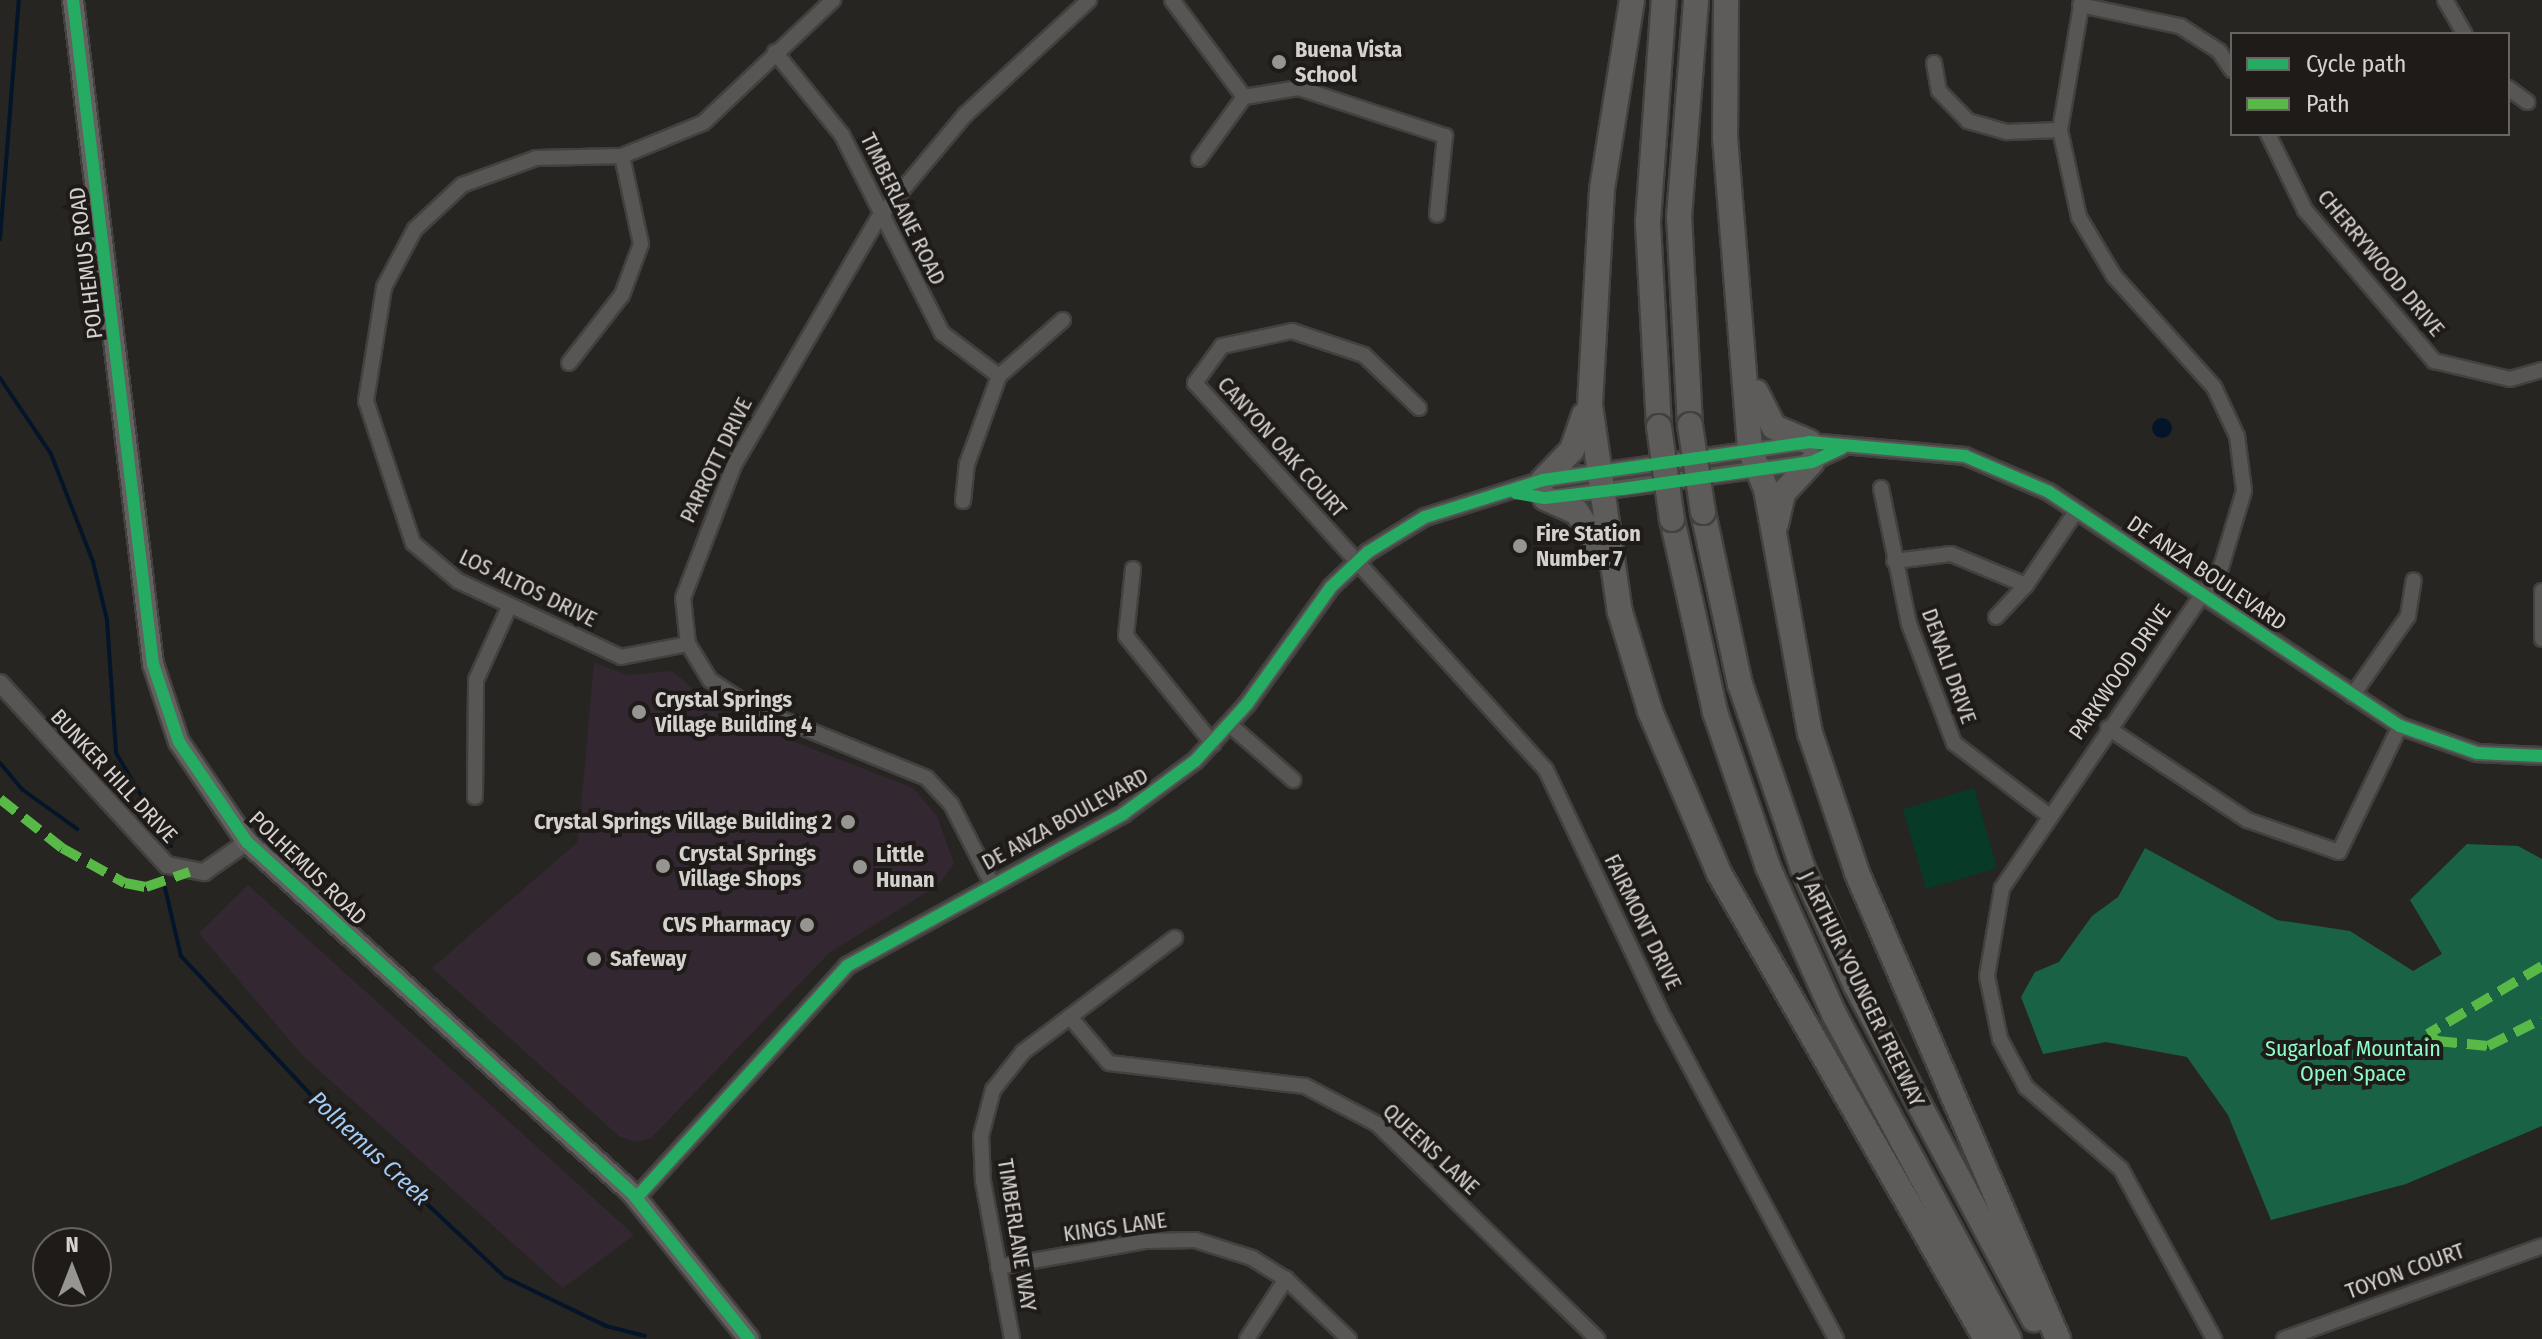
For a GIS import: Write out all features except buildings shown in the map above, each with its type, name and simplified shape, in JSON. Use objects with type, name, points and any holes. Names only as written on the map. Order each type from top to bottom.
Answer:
[{"type":"highway","points":[[1614,587],[1598,481],[1590,389],[1602,190],[1632,0]]},
{"type":"highway","name":"J ARTHUR YOUNGER FREEWAY","points":[[1664,0],[1648,199],[1659,427],[1672,519],[1712,701],[1776,887],[1835,1016],[2009,1339]]},
{"type":"highway","name":"J ARTHUR YOUNGER FREEWAY","points":[[1696,0],[1679,217],[1690,425],[1703,512],[1743,695],[1815,898],[2045,1339]]},
{"type":"highway","points":[[1726,0],[1725,137],[1755,460],[1775,546],[1798,682],[1836,816],[2058,1339]]},
{"type":"highway","points":[[1748,359],[1770,422],[1810,452],[1781,499],[1775,546]]},
{"type":"highway","points":[[1590,389],[1572,450],[1544,489],[1586,522],[1614,587],[1650,711],[1719,873],[1986,1339]]},
{"type":"main road","name":"POLHEMUS ROAD","points":[[73,0],[153,664],[179,742],[247,842],[637,1197],[749,1339]]},
{"type":"street","name":"LOS ALTOS DRIVE","points":[[688,644],[621,657],[458,581],[413,543],[366,401],[384,287],[415,229],[462,185],[536,158],[622,156],[703,123],[833,0]]},
{"type":"street","name":"PARROTT DRIVE","points":[[992,884],[951,804],[927,778],[735,699],[710,680],[688,644],[685,585],[734,465],[830,290],[878,219],[965,115],[1089,0]]},
{"type":"street","points":[[1172,0],[1244,97]]},
{"type":"street","points":[[2445,0],[2464,32]]},
{"type":"street","points":[[2081,2],[2180,26],[2219,51],[2230,67]]},
{"type":"street","name":"PARKWOOD DRIVE","points":[[2081,2],[2060,130],[2079,217],[2097,251],[2214,387],[2237,436],[2240,518],[2203,593],[2047,814],[1991,922],[1987,976],[1994,1023],[2037,1102],[2110,1156],[2131,1182],[2214,1339]]},
{"type":"street","name":"TIMBERLANE ROAD","points":[[775,52],[842,135],[878,219],[942,333],[999,376]]},
{"type":"street","points":[[1934,63],[1939,91],[1968,121],[2007,132],[2060,130]]},
{"type":"street","points":[[1199,159],[1244,97],[1299,88],[1445,136],[1437,215]]},
{"type":"street","points":[[2510,89],[2527,102]]},
{"type":"street","name":"CHERRYWOOD DRIVE","points":[[2269,136],[2305,210],[2434,361],[2510,379],[2542,370]]},
{"type":"street","points":[[569,363],[622,295],[641,244],[622,156]]},
{"type":"street","points":[[963,501],[967,464],[999,376],[1063,320]]},
{"type":"street","name":"CANYON OAK COURT","points":[[1356,562],[1195,383],[1222,346],[1292,331],[1364,355],[1419,408]]},
{"type":"street","name":"DE ANZA BOULEVARD","points":[[637,1197],[830,981],[889,937],[1140,804],[1213,744],[1230,725],[1356,562],[1425,517],[1516,493],[1842,448],[1917,447],[1965,456],[2016,474],[2077,510],[2400,726],[2477,753],[2542,756]]},
{"type":"street","name":"DENALI DRIVE","points":[[1881,488],[1894,561],[1954,743],[2047,814]]},
{"type":"street","points":[[1996,617],[2026,585],[2077,510]]},
{"type":"street","points":[[1894,561],[1951,554],[2026,585]]},
{"type":"street","name":"FAIRMONT DRIVE","points":[[1356,562],[1546,770],[1664,1018],[1836,1339]]},
{"type":"street","points":[[1133,569],[1126,636],[1213,744]]},
{"type":"street","points":[[2352,696],[2408,616],[2414,580]]},
{"type":"street","points":[[2542,591],[2542,639]]},
{"type":"street","points":[[475,797],[476,680],[510,605]]},
{"type":"street","name":"BUNKER HILL DRIVE","points":[[0,683],[167,865],[204,872],[247,842]]},
{"type":"street","points":[[1230,725],[1293,780]]},
{"type":"street","points":[[2108,728],[2247,820],[2316,850],[2339,852],[2400,726]]},
{"type":"street","name":"TIMBERLANE WAY","points":[[1012,1339],[998,1267],[981,1136],[993,1090],[1023,1052],[1175,938]]},
{"type":"street","name":"QUEENS LANE","points":[[1070,1017],[1109,1063],[1305,1086],[1377,1124],[1597,1339]]},
{"type":"street","name":"KINGS LANE","points":[[998,1267],[1145,1241],[1195,1240],[1252,1258],[1286,1279],[1349,1339]]},
{"type":"street","name":"TOYON COURT","points":[[2284,1339],[2542,1246]]},
{"type":"street","points":[[1247,1339],[1286,1279]]},
{"type":"shaded area","points":[[594,663],[628,675],[672,671],[725,715],[913,788],[937,816],[954,864],[938,885],[829,953],[651,1138],[636,1142],[619,1136],[432,968],[578,842]]},
{"type":"shaded area","points":[[248,885],[634,1235],[563,1288],[302,1055],[199,933]]},
{"type":"green space","points":[[1974,788],[1997,868],[1926,889],[1903,809]]},
{"type":"green space","name":"Sugarloaf Mountain Open Space","points":[[2467,844],[2518,846],[2542,859],[2542,1126],[2406,1184],[2271,1220],[2228,1115],[2187,1057],[2106,1042],[2043,1054],[2021,997],[2035,972],[2059,962],[2092,916],[2118,897],[2145,848],[2277,920],[2350,931],[2413,971],[2442,954],[2410,900]]},
{"type":"water","points":[[2162,418],[2169,421],[2172,428],[2169,435],[2162,438],[2155,435],[2152,428],[2155,421]]},
{"type":"waterway","name":"Polhemus Creek","points":[[0,239],[19,0]]},
{"type":"waterway","name":"Polhemus Creek","points":[[0,378],[51,454],[93,562],[107,620],[116,753],[171,846]]},
{"type":"waterway","points":[[0,763],[23,790],[77,829]]},
{"type":"waterway","name":"Polhemus Creek","points":[[165,888],[181,956],[312,1096],[505,1277],[606,1326],[645,1336]]},
{"type":"marked path","points":[[0,799],[62,848],[125,883],[146,887],[189,872]]},
{"type":"marked path","points":[[2542,966],[2428,1034],[2437,1041],[2488,1046],[2542,1019]]},
{"type":"cycle path","points":[[73,0],[153,664],[179,742],[247,842],[632,1193],[749,1339]]},
{"type":"cycle path","points":[[637,1197],[847,966],[1123,814],[1195,761],[1247,704],[1331,587],[1368,552],[1425,517],[1543,480],[1809,442],[1965,456],[2049,492],[2400,726],[2477,753],[2542,756]]},
{"type":"cycle path","points":[[1516,493],[1545,498],[1622,489],[1812,462],[1842,448]]},
{"type":"place","name":"Buena Vista School","points":[[1279,62]]},
{"type":"place","name":"Fire Station Number 7","points":[[1520,546]]},
{"type":"place","name":"Crystal Springs Village Building 4","points":[[639,712]]},
{"type":"place","name":"Crystal Springs Village Building 2","points":[[848,822]]},
{"type":"place","name":"Crystal Springs Village Shops","points":[[663,866]]},
{"type":"place","name":"Little Hunan","points":[[860,867]]},
{"type":"place","name":"CVS Pharmacy","points":[[807,925]]},
{"type":"place","name":"Safeway","points":[[594,959]]}]
